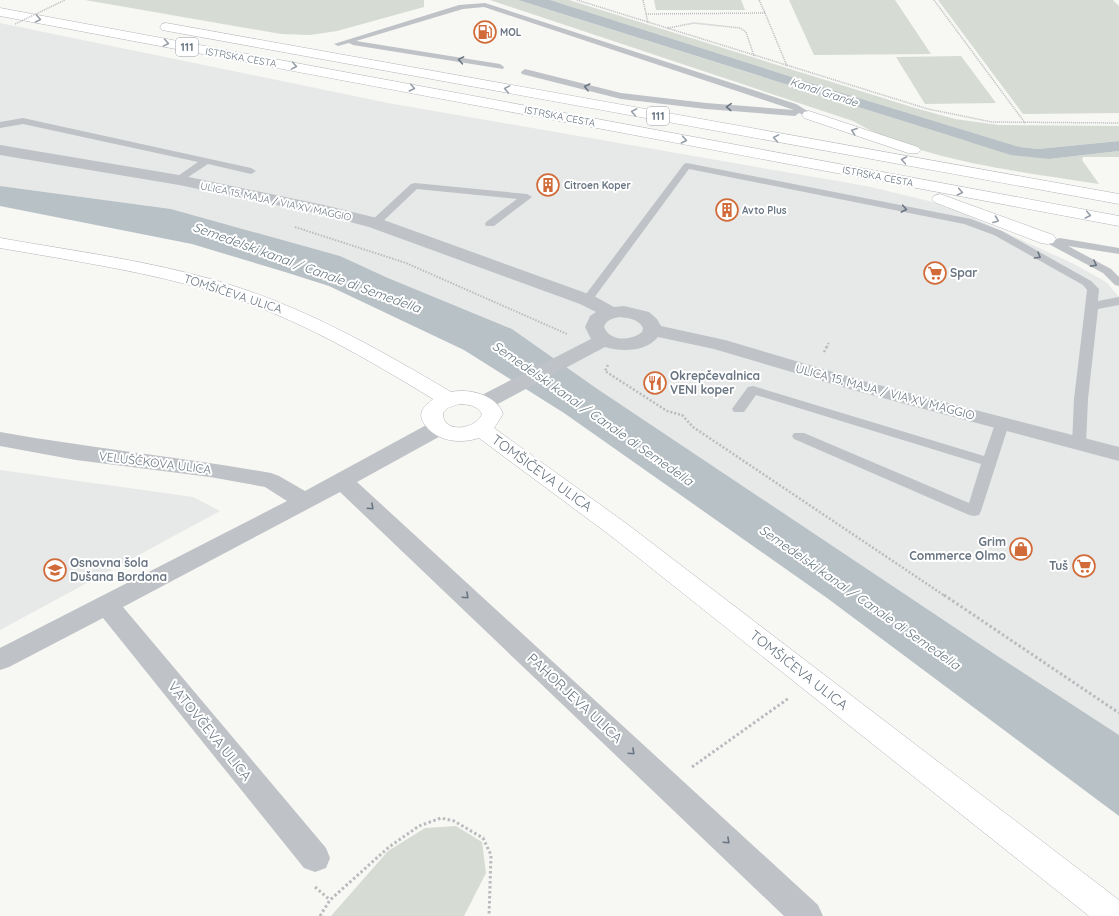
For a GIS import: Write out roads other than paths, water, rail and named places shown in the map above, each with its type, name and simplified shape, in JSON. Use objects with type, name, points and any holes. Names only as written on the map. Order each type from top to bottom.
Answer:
[{"type":"main road","name":"ISTRSKA CESTA","points":[[0,12],[1119,221]]},
{"type":"main road","name":"ISTRSKA CESTA","points":[[156,26],[1119,199]]},
{"type":"main road","points":[[249,42],[310,45],[338,44]]},
{"type":"main road","points":[[810,115],[895,145],[931,155],[1036,176],[1066,190]]},
{"type":"main road","points":[[798,161],[850,178],[904,189],[955,203],[1047,239]]},
{"type":"main road","name":"TOMŠIČEVA ULICA","points":[[0,243],[190,279],[256,300],[287,312],[337,335],[400,370],[447,400]]},
{"type":"main road","points":[[467,397],[485,402],[490,409],[492,416],[488,423],[473,433],[454,434],[438,428],[432,422],[431,416],[434,410],[447,400],[467,397]]},
{"type":"main road","name":"TOMŠIČEVA ULICA","points":[[481,429],[619,530],[1114,916]]},
{"type":"street","name":"ULICA 15. MAJA / VIA XV MAGGIO","points":[[0,150],[179,180],[318,208],[375,223],[587,300],[611,312],[630,312],[640,315],[647,319],[651,324],[652,330],[718,344],[860,386],[1119,454]]},
{"type":"street","points":[[592,346],[597,335],[594,330],[594,325],[597,320],[611,312]]},
{"type":"street","points":[[485,402],[592,346],[633,344],[649,336],[652,330]]},
{"type":"street","points":[[0,660],[305,501],[438,428]]},
{"type":"street","name":"VELUŠČKOVA ULICA","points":[[0,440],[76,453],[210,470],[270,480],[305,501]]},
{"type":"street","name":"PAHORJEVA ULICA","points":[[342,480],[807,916]]},
{"type":"street","name":"VATOVČEVA ULICA","points":[[106,604],[314,858]]},
{"type":"lane","points":[[463,0],[475,4],[494,7],[700,77],[793,106],[810,115]]},
{"type":"lane","points":[[338,44],[475,4]]},
{"type":"lane","points":[[338,44],[366,44],[500,67]]},
{"type":"lane","points":[[525,72],[621,96],[706,106],[810,115]]},
{"type":"lane","points":[[0,125],[23,121],[251,171]]},
{"type":"lane","points":[[179,180],[206,161]]},
{"type":"lane","points":[[587,300],[686,166],[967,221],[998,233],[1087,283],[1093,288],[1081,400],[1079,444]]},
{"type":"lane","points":[[375,223],[415,186],[527,197],[490,224]]},
{"type":"lane","points":[[1047,239],[1119,251]]},
{"type":"lane","points":[[1047,239],[1107,271],[1119,283]]},
{"type":"lane","points":[[1092,306],[1119,301]]},
{"type":"lane","points":[[739,409],[753,390],[989,462]]},
{"type":"lane","points":[[800,436],[974,511],[1002,424]]},
{"type":"water","name":"Kanal Grande","points":[[518,0],[550,0],[839,92],[1020,147],[1038,149],[1119,141],[1119,151],[1049,159],[1011,155]]},
{"type":"water","name":"Semedelski kanal / Canale di Semedella","points":[[0,186],[171,209],[340,256],[388,278],[512,329],[596,388],[999,657],[1119,735],[1119,816],[827,598],[564,413],[464,350],[329,286],[285,272],[192,244],[0,206]]},
{"type":"place","name":"MOL","points":[[485,32]]},
{"type":"place","name":"Citroen Koper","points":[[548,185]]},
{"type":"place","name":"Avto Plus","points":[[727,210]]},
{"type":"place","name":"Spar","points":[[935,273]]},
{"type":"place","name":"Okrepčevalnica VENI koper","points":[[655,383]]},
{"type":"place","name":"Grim Commerce Olmo","points":[[1021,549]]},
{"type":"place","name":"Tuš","points":[[1084,566]]},
{"type":"place","name":"Osnovna šola Dušana Bordona","points":[[55,570]]}]
